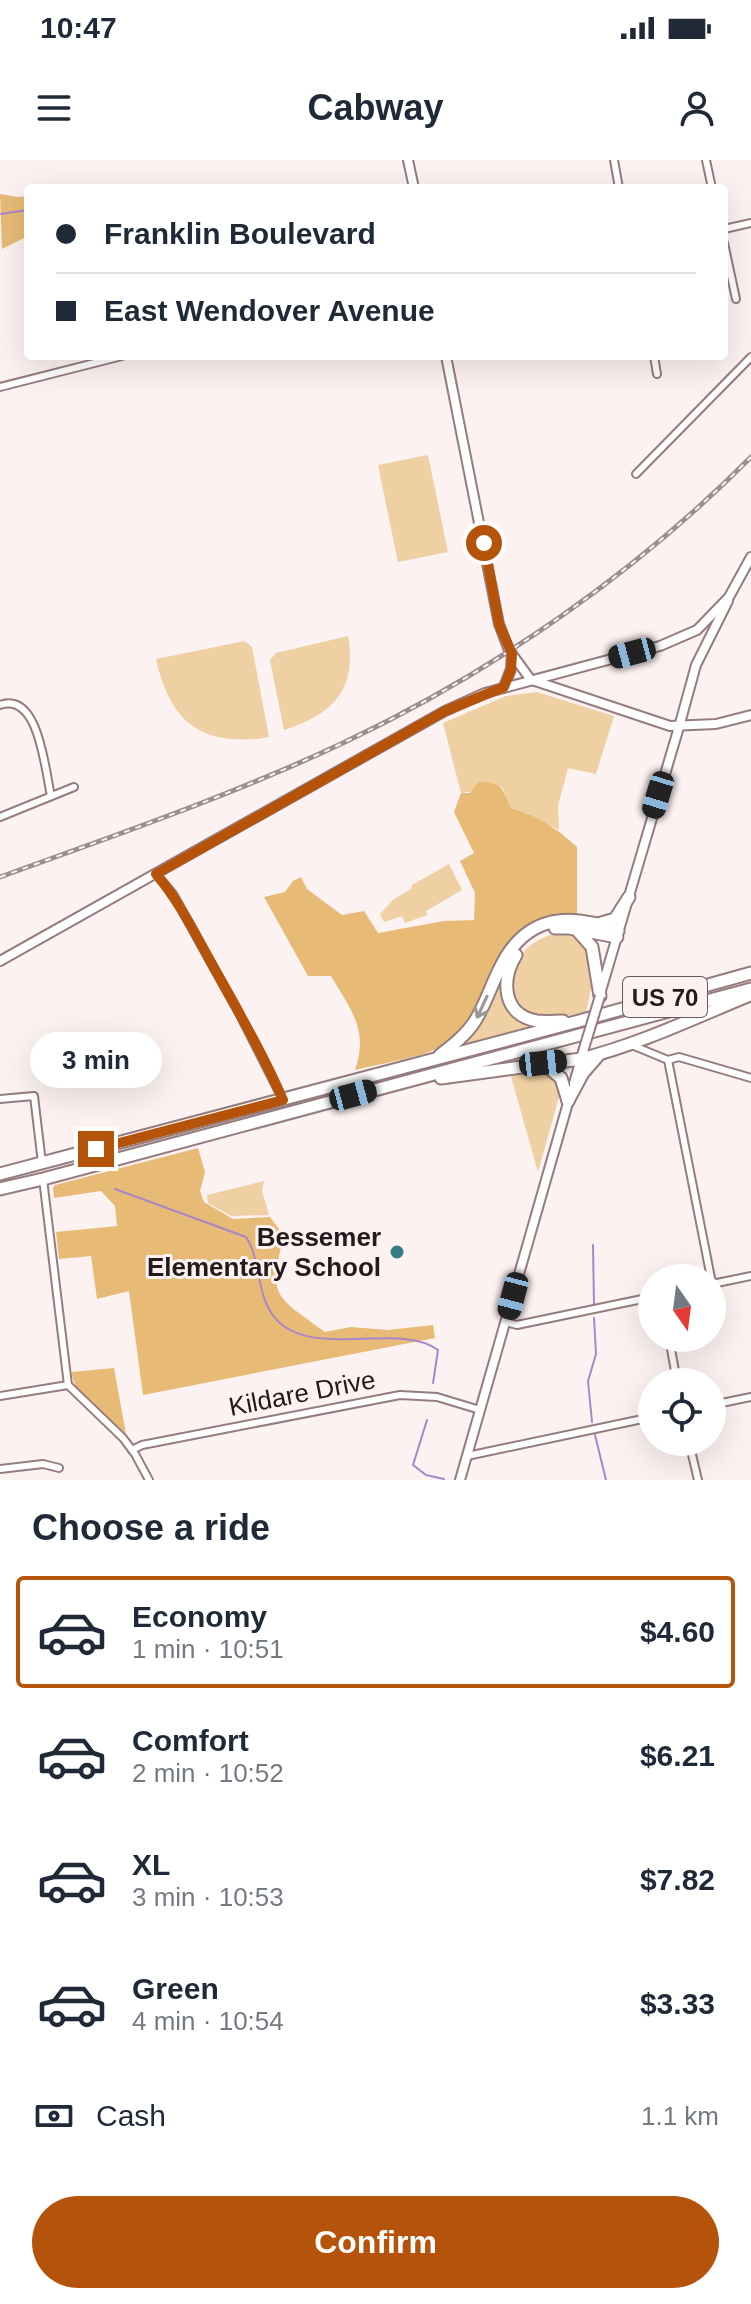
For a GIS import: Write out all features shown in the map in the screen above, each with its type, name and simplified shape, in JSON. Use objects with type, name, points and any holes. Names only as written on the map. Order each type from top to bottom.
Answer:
[{"type":"highway","points":[[598,924],[615,919],[629,897]]},
{"type":"highway","points":[[433,1060],[467,1033],[477,1019],[509,951],[524,935],[552,921],[574,920],[598,924],[618,934]]},
{"type":"highway","points":[[579,1021],[535,1021],[516,1012],[508,1002],[505,985],[510,965],[522,946],[551,928],[618,934]]},
{"type":"highway","points":[[576,929],[592,947],[600,996]]},
{"type":"highway","name":"US 70","points":[[0,1174],[751,973]]},
{"type":"highway","name":"US 70","points":[[0,1189],[751,989]]},
{"type":"highway","points":[[387,1086],[581,1059],[632,1045],[751,995]]},
{"type":"highway","points":[[568,1101],[583,1073],[601,1054]]},
{"type":"highway","points":[[543,1063],[561,1078],[568,1101]]},
{"type":"main road","points":[[408,160],[413,184]]},
{"type":"main road","points":[[447,360],[499,624],[512,654],[531,680],[679,727],[716,724],[751,715]]},
{"type":"main road","points":[[460,1480],[689,685],[729,597],[750,560]]},
{"type":"main road","points":[[0,961],[445,711],[504,687],[660,646],[700,627],[729,597]]},
{"type":"main road","points":[[700,627],[708,641]]},
{"type":"main road","points":[[700,627],[702,654]]},
{"type":"main road","points":[[504,687],[511,669],[512,654]]},
{"type":"street","points":[[614,160],[618,184]]},
{"type":"street","points":[[706,160],[711,184]]},
{"type":"street","points":[[728,228],[751,223]]},
{"type":"street","points":[[728,262],[736,299]]},
{"type":"street","points":[[636,474],[751,357]]},
{"type":"street","points":[[0,387],[106,360]]},
{"type":"street","points":[[655,360],[657,374]]},
{"type":"street","points":[[0,705],[19,705],[26,709],[33,721],[51,796]]},
{"type":"street","points":[[0,807],[1,816],[74,787]]},
{"type":"street","points":[[156,874],[173,894],[195,933],[283,1100]]},
{"type":"street","points":[[632,1045],[668,1060],[708,1264]]},
{"type":"street","points":[[668,1060],[679,1057],[751,1078]]},
{"type":"street","points":[[0,1099],[34,1096],[42,1163]]},
{"type":"street","points":[[43,1179],[68,1385],[132,1450],[149,1480]]},
{"type":"street","points":[[726,1280],[751,1276]]},
{"type":"street","points":[[506,1322],[517,1325],[638,1300]]},
{"type":"street","points":[[0,1396],[68,1385]]},
{"type":"street","name":"Kildare Drive","points":[[132,1450],[142,1445],[400,1395],[437,1397],[480,1410]]},
{"type":"street","points":[[726,1402],[751,1397]]},
{"type":"street","points":[[467,1456],[638,1420]]},
{"type":"street","points":[[692,1456],[698,1480]]},
{"type":"street","points":[[0,1469],[43,1464],[59,1468]]},
{"type":"shaded area","points":[[0,194],[24,196],[24,238],[2,249]]},
{"type":"shaded area","points":[[428,455],[448,552],[398,562],[378,465]]},
{"type":"shaded area","points":[[348,636],[349,671],[338,697],[316,716],[284,730],[270,660],[276,653]]},
{"type":"shaded area","points":[[245,641],[252,647],[269,737],[226,739],[208,734],[193,726],[170,700],[156,659]]},
{"type":"shaded area","points":[[537,692],[614,716],[596,774],[568,768],[558,806],[559,830],[511,808],[502,787],[461,793],[443,723],[506,696]]},
{"type":"shaded area","points":[[478,782],[497,785],[511,808],[546,823],[577,847],[577,915],[547,917],[525,927],[498,964],[464,1029],[445,1045],[414,1057],[355,1070],[360,1043],[351,1010],[331,976],[308,976],[264,897],[285,892],[293,881],[301,877],[307,889],[342,915],[364,911],[378,933],[444,921],[474,920],[475,893],[460,861],[474,853],[454,812],[461,793],[470,793]]},
{"type":"shaded area","points":[[449,864],[462,890],[426,911],[427,915],[405,923],[402,916],[384,922],[380,914],[394,899]]},
{"type":"shaded area","points":[[556,933],[574,933],[586,943],[593,980],[586,1012],[566,1016],[538,1015],[512,1000],[513,976],[520,957],[533,943]]},
{"type":"shaded area","points":[[501,974],[504,1002],[508,1009],[532,1023],[532,1027],[457,1049]]},
{"type":"shaded area","points":[[540,1070],[553,1078],[560,1093],[538,1172],[510,1073]]},
{"type":"shaded area","points":[[198,1148],[205,1172],[200,1191],[204,1202],[233,1219],[270,1217],[284,1236],[276,1272],[277,1284],[280,1294],[296,1311],[325,1332],[351,1327],[388,1330],[433,1325],[435,1338],[143,1395],[129,1291],[97,1299],[91,1256],[59,1259],[56,1232],[117,1226],[115,1206],[101,1191],[54,1198],[53,1188]]},
{"type":"shaded area","points":[[264,1181],[262,1191],[269,1215],[231,1216],[208,1203],[207,1195]]},
{"type":"shaded area","points":[[114,1368],[126,1434],[76,1389],[71,1372]]},
{"type":"waterway","points":[[0,214],[24,211]]},
{"type":"waterway","points":[[115,1189],[246,1237],[267,1305],[287,1328],[307,1336],[329,1339],[400,1339],[420,1342],[438,1350],[433,1383]]},
{"type":"waterway","points":[[593,1245],[594,1305]]},
{"type":"waterway","points":[[592,1422],[588,1381],[596,1354],[594,1318]]},
{"type":"waterway","points":[[427,1420],[413,1465],[426,1475],[444,1479]]},
{"type":"waterway","points":[[595,1435],[606,1480]]},
{"type":"railway","points":[[0,877],[260,780],[345,742],[455,684],[508,652],[611,580],[707,500],[751,457]]},
{"type":"place","name":"Bessemer Elementary School","points":[[397,1252]]},
{"type":"route","points":[[96,1149],[283,1100],[173,894],[156,874],[445,711],[504,687],[511,669],[512,654],[499,624],[484,543]]}]
